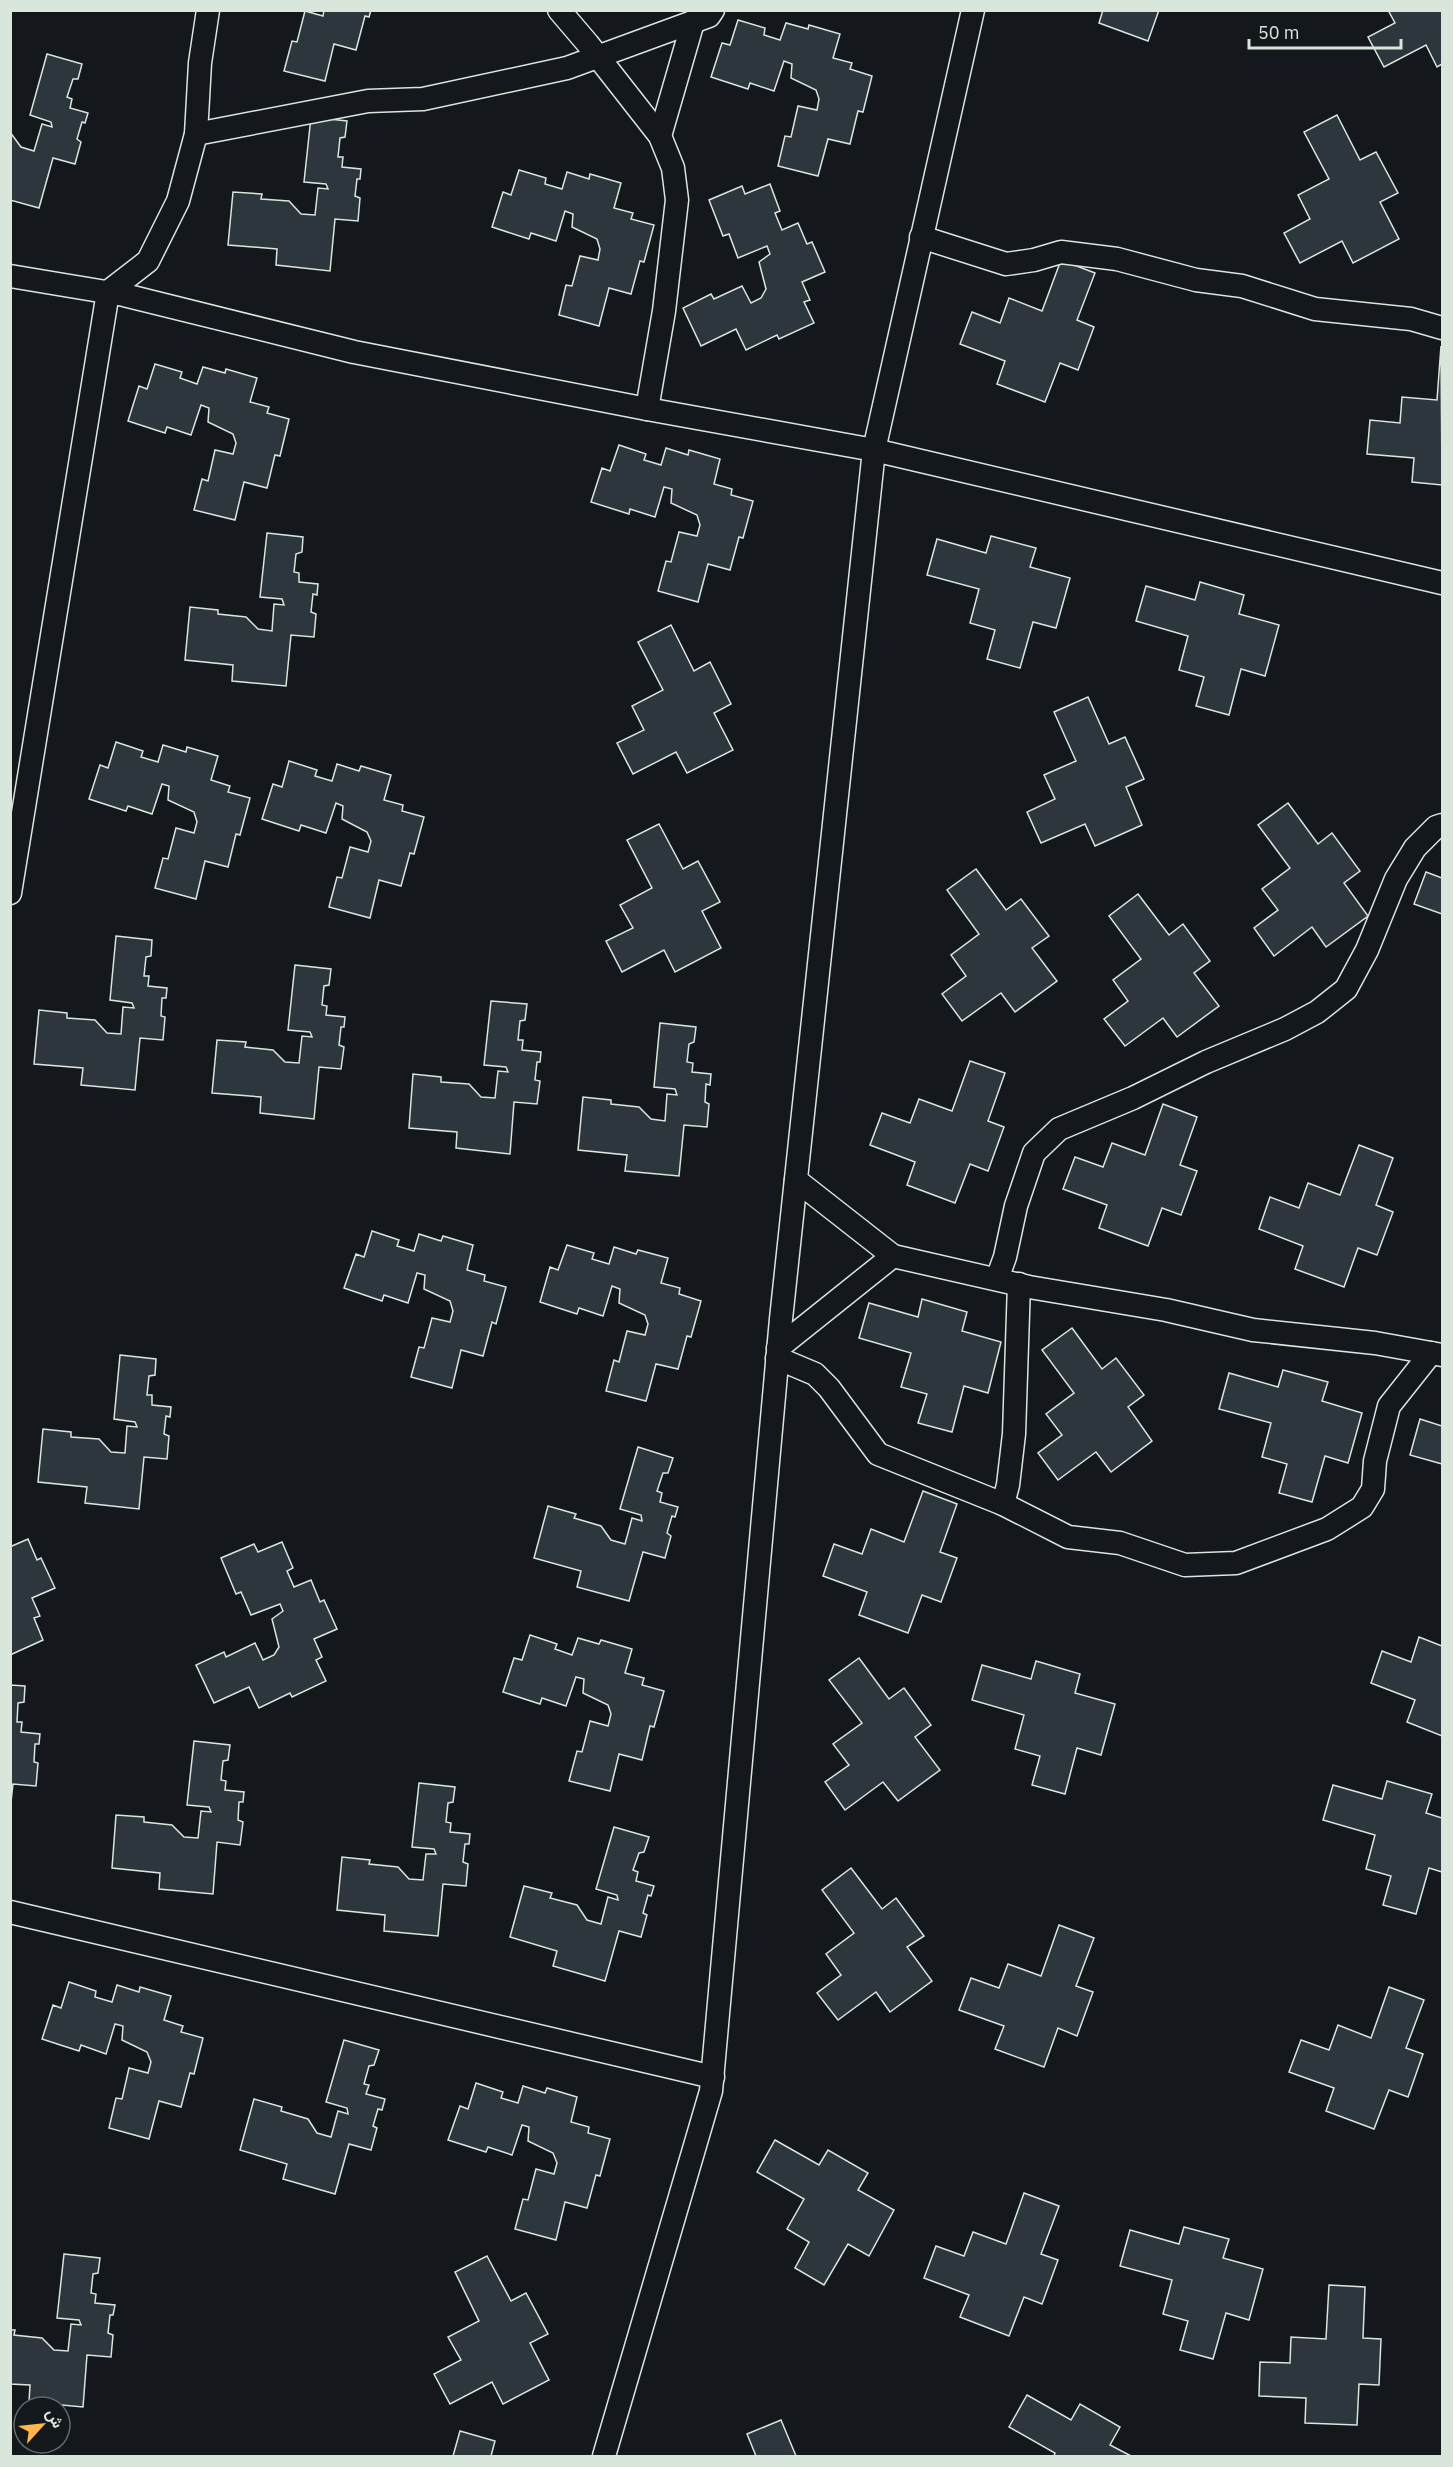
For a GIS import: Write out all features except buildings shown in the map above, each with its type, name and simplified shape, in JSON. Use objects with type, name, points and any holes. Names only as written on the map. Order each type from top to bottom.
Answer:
[{"type":"street","points":[[10,893],[108,292],[148,261],[178,201],[196,134],[200,63],[208,10]]},
{"type":"street","points":[[559,10],[660,136],[673,168],[677,200],[664,311],[647,409]]},
{"type":"street","points":[[196,134],[368,101],[423,99],[567,68],[709,16],[713,10]]},
{"type":"street","points":[[604,2457],[711,2091],[778,1353],[874,450],[973,10]]},
{"type":"street","points":[[660,136],[693,22]]},
{"type":"street","points":[[921,237],[1006,264],[1034,260],[1061,252],[1117,259],[1196,280],[1242,286],[1315,309],[1411,319],[1443,327]]},
{"type":"street","points":[[10,276],[108,292],[354,352],[874,450],[1443,583]]},
{"type":"street","points":[[997,1279],[1005,1257],[1016,1206],[1034,1153],[1059,1129],[1285,1029],[1317,1012],[1346,989],[1367,950],[1396,879],[1416,848],[1436,827],[1443,825]]},
{"type":"street","points":[[796,1180],[893,1256],[1019,1284],[1166,1310],[1253,1330],[1375,1343],[1437,1354]]},
{"type":"street","points":[[778,1353],[893,1256]]},
{"type":"street","points":[[1003,1504],[1008,1485],[1014,1434],[1019,1284]]},
{"type":"street","points":[[778,1353],[815,1374],[829,1388],[878,1454],[1003,1504],[1068,1537],[1120,1543],[1185,1565],[1236,1563],[1328,1529],[1362,1507],[1373,1489],[1376,1461],[1389,1406],[1437,1354]]},
{"type":"street","points":[[10,1912],[713,2077]]}]
